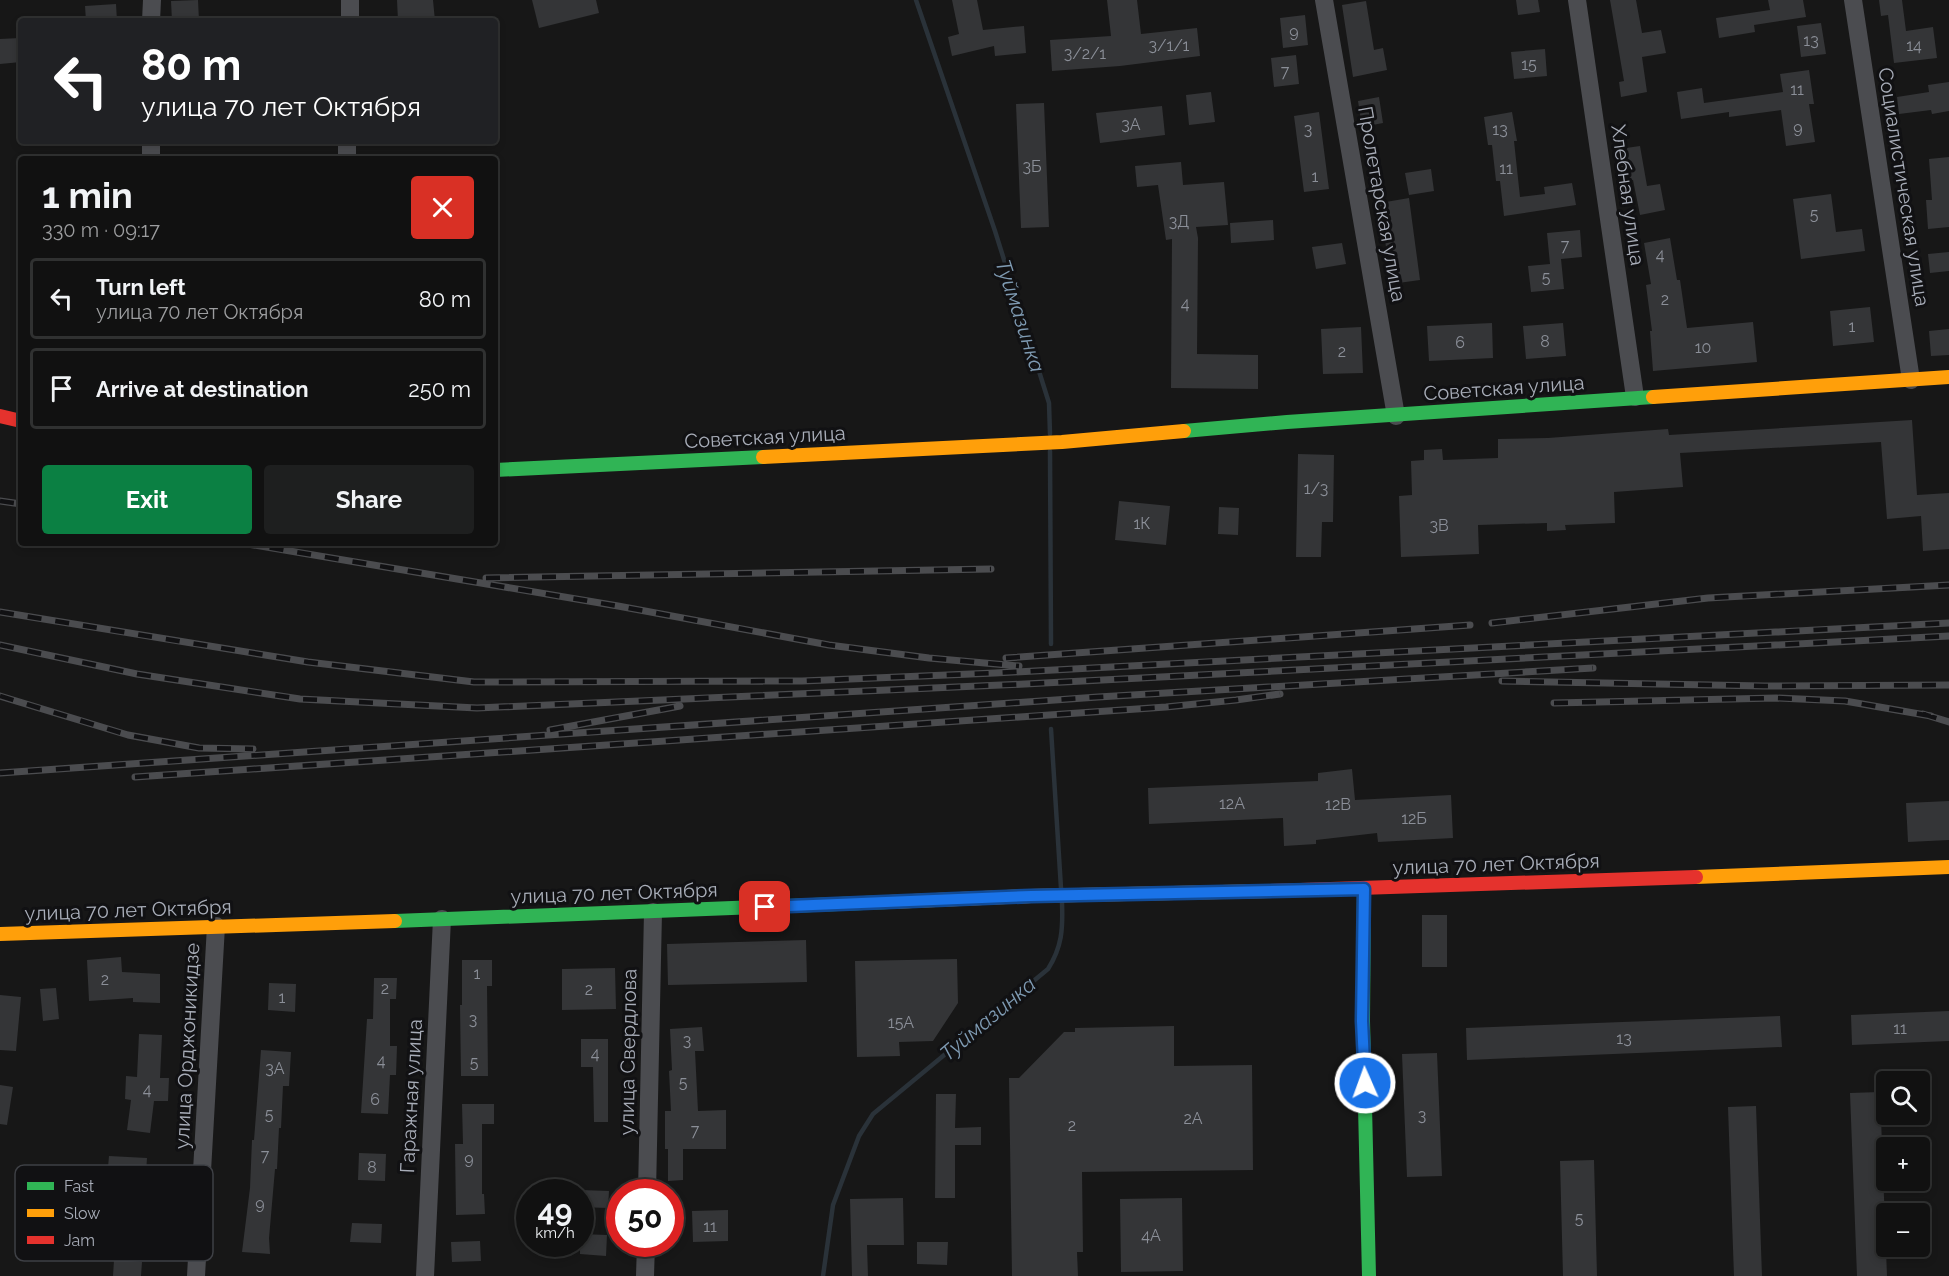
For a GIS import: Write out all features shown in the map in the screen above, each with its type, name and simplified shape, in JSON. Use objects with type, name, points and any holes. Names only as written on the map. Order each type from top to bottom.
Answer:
[{"type":"street","points":[[152,0],[152,18]]},
{"type":"street","points":[[350,18],[351,0]]},
{"type":"street","name":"Пролетарская улица","points":[[1324,0],[1396,416]]},
{"type":"street","name":"Хлебная улица","points":[[1577,0],[1635,397]]},
{"type":"street","name":"Социалистическая улица","points":[[1853,0],[1911,380]]},
{"type":"street","name":"Советская улица","points":[[498,470],[1062,442],[1287,422],[1949,377]]},
{"type":"street","points":[[0,416],[18,420]]},
{"type":"street","name":"улица 70 лет Октября","points":[[0,934],[653,912],[1031,896],[1364,889],[1949,867]]},
{"type":"street","points":[[1364,889],[1362,1021],[1369,1276]]},
{"type":"street","name":"улица Свердлова","points":[[647,1179],[653,912]]},
{"type":"street","name":"Гаражная улица","points":[[425,1276],[441,919]]},
{"type":"street","name":"улица Орджоникидзе","points":[[202,1165],[216,926]]},
{"type":"street","points":[[645,1276],[646,1257]]},
{"type":"street","name":"улица Орджоникидзе","points":[[196,1276],[197,1261]]},
{"type":"building","points":[[198,0],[199,18],[172,18],[171,1]]},
{"type":"building","points":[[397,0],[433,0],[435,18],[398,18]]},
{"type":"building","points":[[532,0],[596,0],[599,13],[539,28]]},
{"type":"building","points":[[952,0],[977,0],[983,30],[1024,26],[1026,53],[995,56],[994,46],[952,56],[948,37],[959,34]]},
{"type":"building","points":[[1107,0],[1137,0],[1141,34],[1197,28],[1200,56],[1120,66],[1052,71],[1050,40],[1111,36]]},
{"type":"building","points":[[1516,0],[1538,0],[1540,12],[1518,15]]},
{"type":"building","points":[[1610,0],[1636,0],[1642,33],[1661,30],[1666,53],[1642,57],[1647,92],[1621,97],[1619,82],[1624,81]]},
{"type":"building","points":[[1768,0],[1803,0],[1806,17],[1754,25],[1755,32],[1719,38],[1716,18],[1770,10]]},
{"type":"building","points":[[1879,0],[1902,0],[1906,31],[1933,27],[1937,58],[1894,63],[1888,15],[1881,16]]},
{"type":"building","points":[[1366,1],[1374,50],[1383,48],[1387,70],[1353,77],[1342,5]]},
{"type":"building","points":[[116,4],[117,18],[86,18],[85,6]]},
{"type":"building","points":[[1305,15],[1308,45],[1283,48],[1280,18]]},
{"type":"building","points":[[1821,23],[1826,54],[1801,57],[1797,26]]},
{"type":"building","points":[[18,38],[18,62],[0,64],[0,39]]},
{"type":"building","points":[[1545,49],[1547,76],[1514,79],[1511,52]]},
{"type":"building","points":[[1296,55],[1299,84],[1274,87],[1271,58]]},
{"type":"building","points":[[1809,70],[1814,104],[1809,104],[1815,142],[1786,146],[1781,110],[1729,117],[1729,112],[1681,119],[1677,92],[1702,88],[1704,103],[1783,92],[1780,74]]},
{"type":"building","points":[[1949,82],[1949,111],[1932,114],[1931,110],[1899,114],[1897,97],[1929,92],[1928,85]]},
{"type":"building","points":[[1211,92],[1215,122],[1189,125],[1186,95]]},
{"type":"building","points":[[1379,97],[1383,123],[1362,127],[1358,101]]},
{"type":"building","points":[[1044,103],[1049,227],[1021,228],[1016,104]]},
{"type":"building","points":[[1162,106],[1165,135],[1100,143],[1096,113]]},
{"type":"building","points":[[1319,112],[1329,189],[1304,192],[1294,116]]},
{"type":"building","points":[[1512,112],[1517,141],[1514,141],[1520,197],[1545,194],[1544,187],[1572,183],[1576,205],[1504,216],[1500,181],[1496,181],[1492,145],[1488,145],[1484,117]]},
{"type":"building","points":[[1640,146],[1647,186],[1660,184],[1665,210],[1640,215],[1633,180],[1624,182],[1619,149]]},
{"type":"building","points":[[1949,157],[1949,227],[1928,229],[1926,200],[1932,200],[1929,159]]},
{"type":"building","points":[[1181,162],[1183,185],[1224,182],[1228,225],[1196,227],[1198,238],[1197,354],[1258,355],[1258,389],[1171,388],[1172,239],[1166,240],[1158,185],[1137,187],[1135,166]]},
{"type":"building","points":[[1431,169],[1434,191],[1409,195],[1405,173]]},
{"type":"building","points":[[1831,194],[1836,232],[1862,229],[1865,251],[1801,259],[1793,199]]},
{"type":"building","points":[[1409,198],[1420,280],[1391,284],[1380,203]]},
{"type":"building","points":[[1273,220],[1274,240],[1231,243],[1230,223]]},
{"type":"building","points":[[1580,230],[1582,257],[1561,259],[1564,289],[1531,292],[1528,266],[1550,264],[1547,233]]},
{"type":"building","points":[[1670,238],[1677,280],[1680,280],[1687,328],[1753,322],[1757,362],[1653,371],[1650,331],[1652,331],[1646,285],[1651,284],[1644,243]]},
{"type":"building","points":[[1342,243],[1346,264],[1316,269],[1312,247]]},
{"type":"building","points":[[1949,252],[1949,271],[1930,273],[1928,254]]},
{"type":"building","points":[[1870,307],[1874,342],[1833,346],[1830,311]]},
{"type":"building","points":[[1492,323],[1493,358],[1429,361],[1427,326]]},
{"type":"building","points":[[1563,323],[1566,356],[1526,359],[1523,326]]},
{"type":"building","points":[[1361,327],[1363,373],[1323,374],[1321,329]]},
{"type":"building","points":[[1949,329],[1949,355],[1931,356],[1929,331]]},
{"type":"building","points":[[1912,420],[1917,495],[1949,493],[1949,549],[1923,551],[1921,516],[1887,519],[1881,442],[1680,453],[1683,487],[1614,492],[1615,523],[1565,525],[1566,530],[1547,531],[1547,523],[1478,525],[1479,554],[1401,557],[1399,496],[1412,495],[1411,461],[1424,460],[1424,450],[1442,449],[1443,460],[1498,458],[1498,439],[1548,438],[1668,429],[1669,435]]},
{"type":"building","points":[[1298,454],[1334,455],[1333,522],[1322,522],[1321,557],[1296,557]]},
{"type":"building","points":[[1119,501],[1170,506],[1166,545],[1115,540]]},
{"type":"building","points":[[1219,507],[1239,508],[1238,535],[1218,534]]},
{"type":"building","points":[[1352,769],[1355,800],[1451,795],[1453,838],[1378,842],[1377,833],[1316,840],[1316,844],[1284,846],[1283,818],[1149,824],[1148,788],[1318,781],[1318,773]]},
{"type":"building","points":[[1949,801],[1949,840],[1908,842],[1906,803]]},
{"type":"building","points":[[1422,915],[1447,915],[1447,967],[1422,967]]},
{"type":"building","points":[[806,940],[807,982],[668,985],[667,944]]},
{"type":"building","points":[[121,957],[122,972],[160,974],[160,1003],[133,1002],[133,998],[89,1001],[87,960]]},
{"type":"building","points":[[957,959],[958,1003],[933,1041],[899,1042],[900,1056],[857,1057],[855,961]]},
{"type":"building","points":[[462,960],[492,960],[492,986],[487,986],[488,1076],[461,1076]]},
{"type":"building","points":[[615,968],[616,1009],[562,1010],[562,969]]},
{"type":"building","points":[[374,978],[397,978],[396,999],[390,999],[390,1046],[397,1046],[396,1075],[390,1075],[388,1114],[361,1113],[367,1019],[373,1019]]},
{"type":"building","points":[[269,983],[296,984],[295,1012],[268,1010]]},
{"type":"building","points":[[56,988],[59,1019],[43,1021],[40,989]]},
{"type":"building","points":[[0,995],[21,997],[16,1051],[0,1050]]},
{"type":"building","points":[[1949,1011],[1949,1041],[1852,1045],[1851,1015]]},
{"type":"building","points":[[1780,1016],[1782,1047],[1467,1060],[1466,1028]]},
{"type":"building","points":[[1174,1026],[1174,1066],[1252,1065],[1253,1170],[1082,1172],[1083,1252],[1077,1252],[1078,1276],[1012,1276],[1009,1078],[1019,1078],[1064,1032],[1075,1032],[1075,1028]]},
{"type":"building","points":[[702,1027],[704,1051],[695,1051],[698,1111],[726,1110],[726,1149],[683,1149],[683,1179],[668,1179],[668,1149],[665,1149],[665,1111],[671,1111],[670,1029]]},
{"type":"building","points":[[139,1034],[162,1035],[160,1078],[169,1078],[168,1101],[154,1101],[150,1133],[127,1130],[131,1100],[125,1099],[126,1076],[137,1077]]},
{"type":"building","points":[[581,1039],[608,1039],[608,1122],[594,1122],[593,1067],[581,1067]]},
{"type":"building","points":[[261,1050],[291,1052],[289,1086],[283,1086],[281,1128],[279,1128],[269,1238],[270,1254],[242,1252],[250,1188],[252,1140],[254,1140]]},
{"type":"building","points":[[1437,1053],[1442,1176],[1407,1177],[1402,1054]]},
{"type":"building","points":[[0,1085],[13,1087],[7,1125],[0,1124]]},
{"type":"building","points":[[1876,1092],[1876,1125],[1881,1125],[1882,1137],[1876,1137],[1876,1191],[1884,1191],[1884,1203],[1876,1203],[1876,1257],[1886,1257],[1887,1276],[1857,1276],[1850,1093]]},
{"type":"building","points":[[936,1094],[956,1094],[955,1128],[981,1127],[981,1145],[955,1145],[955,1198],[935,1198]]},
{"type":"building","points":[[462,1104],[494,1104],[494,1124],[482,1124],[482,1194],[484,1194],[485,1214],[456,1215],[455,1144],[463,1144]]},
{"type":"building","points":[[1756,1106],[1762,1276],[1734,1276],[1728,1107]]},
{"type":"building","points":[[359,1153],[386,1154],[385,1181],[358,1180]]},
{"type":"building","points":[[109,1156],[147,1158],[147,1165],[108,1165]]},
{"type":"building","points":[[1594,1160],[1597,1276],[1563,1276],[1560,1161]]},
{"type":"building","points":[[594,1190],[606,1191],[606,1208],[594,1208]]},
{"type":"building","points":[[903,1198],[904,1245],[867,1245],[868,1276],[852,1276],[850,1199]]},
{"type":"building","points":[[1182,1198],[1183,1271],[1121,1272],[1120,1199]]},
{"type":"building","points":[[728,1210],[728,1241],[693,1242],[692,1211]]},
{"type":"building","points":[[352,1223],[382,1224],[381,1243],[350,1242]]},
{"type":"building","points":[[594,1235],[606,1235],[606,1256],[594,1255]]},
{"type":"building","points":[[480,1241],[481,1261],[452,1262],[451,1242]]},
{"type":"building","points":[[917,1242],[948,1242],[947,1265],[917,1264]]},
{"type":"building","points":[[114,1261],[142,1262],[141,1276],[113,1276]]},
{"type":"waterway","name":"Туймазинка","points":[[916,0],[995,231],[1049,403],[1050,434]]},
{"type":"waterway","name":"Туймазинка","points":[[1050,451],[1051,644]]},
{"type":"waterway","name":"Туймазинка","points":[[1051,729],[1061,888]]},
{"type":"waterway","name":"Туймазинка","points":[[823,1276],[833,1205],[859,1136],[873,1114],[1048,969],[1061,938],[1062,903]]},
{"type":"railway","points":[[0,501],[18,504]]},
{"type":"railway","points":[[260,546],[618,606],[829,645],[929,658],[1019,666]]},
{"type":"railway","points":[[486,578],[991,569]]},
{"type":"railway","points":[[1492,623],[1708,598],[1949,585]]},
{"type":"railway","points":[[0,612],[308,662],[474,682],[802,681],[1949,623]]},
{"type":"railway","points":[[1006,658],[1470,625]]},
{"type":"railway","points":[[0,645],[137,674],[300,699],[477,708],[1025,684],[1949,636]]},
{"type":"railway","points":[[0,773],[1098,697],[1593,668]]},
{"type":"railway","points":[[1502,681],[1764,686],[1949,685]]},
{"type":"railway","points":[[135,777],[1166,707],[1280,694]]},
{"type":"railway","points":[[0,696],[128,735],[199,748],[253,749]]},
{"type":"railway","points":[[1554,703],[1776,698],[1845,701],[1931,716]]},
{"type":"railway","points":[[550,730],[680,706]]},
{"type":"railway","points":[[1923,714],[1949,722]]},
{"type":"traffic: fast","points":[[1184,431],[1653,397]]},
{"type":"traffic: fast","points":[[498,470],[763,457]]},
{"type":"traffic: fast","points":[[1364,889],[1363,1021],[1369,1276]]},
{"type":"traffic: fast","points":[[395,921],[889,902]]},
{"type":"traffic: slow","points":[[1653,397],[1949,377]]},
{"type":"traffic: slow","points":[[763,457],[1062,442],[1184,431]]},
{"type":"traffic: slow","points":[[1696,877],[1949,867]]},
{"type":"traffic: slow","points":[[889,902],[1031,896],[1269,891]]},
{"type":"traffic: slow","points":[[0,934],[395,921]]},
{"type":"traffic: jam","points":[[0,416],[18,420]]},
{"type":"traffic: jam","points":[[1269,891],[1696,877]]},
{"type":"route","points":[[765,907],[1031,896],[1364,889],[1362,1021],[1365,1083]]}]
